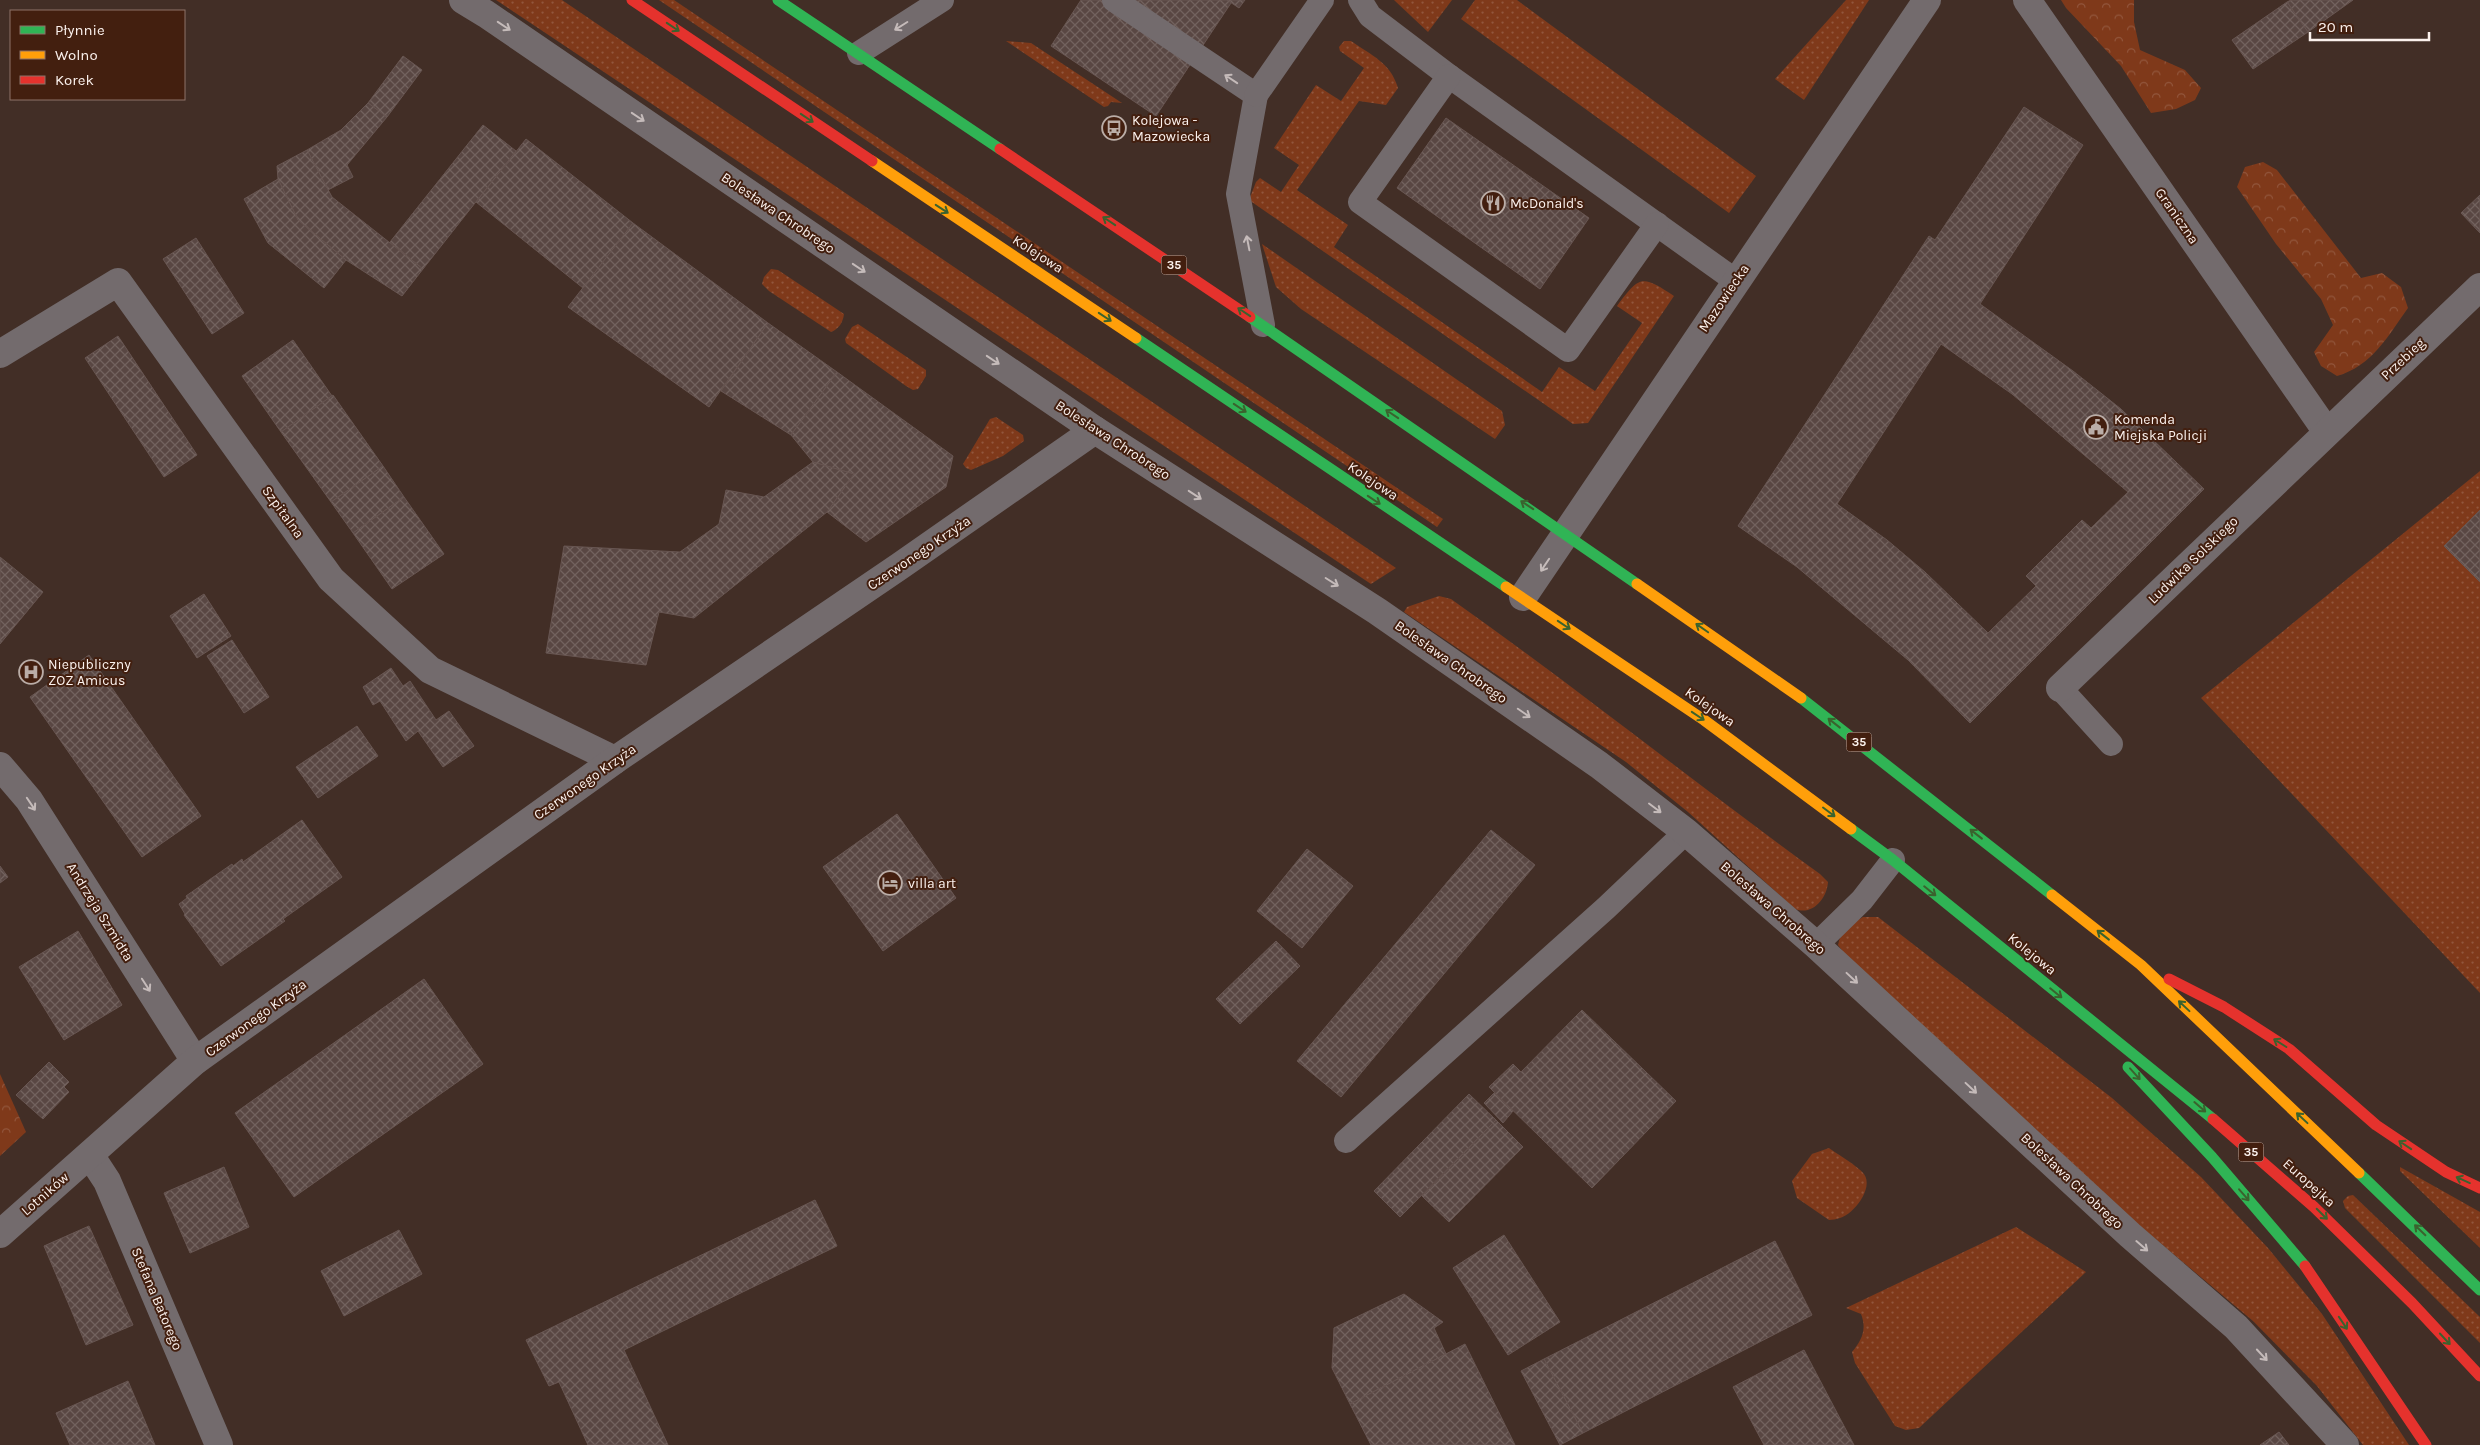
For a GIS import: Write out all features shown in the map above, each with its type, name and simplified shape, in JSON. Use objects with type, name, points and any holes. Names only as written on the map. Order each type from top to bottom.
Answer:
[{"type":"main road","name":"Kolejowa","points":[[632,0],[1704,720],[1893,860],[2079,1012]]},
{"type":"main road","name":"35","points":[[778,0],[860,53],[1264,325],[1567,533],[1807,702],[2141,965],[2420,1230],[2480,1290]]},
{"type":"main road","points":[[2141,965],[2224,1007],[2289,1049],[2376,1126],[2446,1172],[2480,1188]]},
{"type":"main road","points":[[2079,1012],[2212,1157],[2301,1261],[2426,1445]]},
{"type":"main road","name":"Europejka","points":[[2079,1012],[2185,1094],[2314,1207],[2412,1303],[2480,1376]]},
{"type":"street","name":"Bolesława Chrobrego","points":[[463,0],[1095,430],[1377,610],[1599,765],[1686,832],[1816,945],[2130,1235],[2236,1327],[2344,1445]]},
{"type":"street","name":"Mazowiecka","points":[[1523,598],[1927,0]]},
{"type":"street","name":"Graniczna","points":[[2027,0],[2327,432]]},
{"type":"street","name":"Szpitalna","points":[[0,354],[118,282],[331,579],[430,670],[615,760]]},
{"type":"street","name":"Przebieg","points":[[2327,432],[2480,287]]},
{"type":"street","name":"Czerwonego Krzyża","points":[[90,1155],[195,1061],[615,760],[900,566],[1095,430]]},
{"type":"street","name":"Ludwika Solskiego","points":[[2060,688],[2327,432]]},
{"type":"street","name":"Andrzeja Szmidta","points":[[0,766],[29,800],[195,1061]]},
{"type":"street","name":"Lotników","points":[[0,1234],[90,1155]]},
{"type":"street","name":"Stefana Batorego","points":[[90,1155],[107,1181],[219,1445]]},
{"type":"lane","points":[[860,53],[942,0]]},
{"type":"lane","points":[[1114,0],[1256,95]]},
{"type":"lane","points":[[1264,325],[1238,194],[1256,95],[1322,0]]},
{"type":"lane","points":[[1360,0],[1370,16],[1450,76],[1736,281]]},
{"type":"lane","points":[[1450,76],[1360,202],[1568,350],[1657,224]]},
{"type":"lane","points":[[2060,688],[2111,744]]},
{"type":"lane","points":[[1346,1142],[1599,915],[1686,832]]},
{"type":"lane","points":[[1816,945],[1862,900],[1893,860]]},
{"type":"green space","points":[[496,0],[562,0],[1396,568],[1371,584]]},
{"type":"green space","points":[[659,0],[674,0],[1443,519],[1437,527]]},
{"type":"green space","points":[[1394,0],[1452,0],[1428,32]]},
{"type":"green space","points":[[1475,0],[1517,0],[1756,176],[1729,213],[1461,19]]},
{"type":"green space","points":[[1846,0],[1869,0],[1804,100],[1775,79]]},
{"type":"green space","points":[[2061,0],[2134,0],[2134,22],[2140,50],[2185,70],[2201,88],[2195,100],[2176,109],[2151,113],[2121,66],[2066,8]]},
{"type":"green space","points":[[1006,41],[1031,43],[1122,103],[1111,102],[1108,106],[1104,107]]},
{"type":"green space","points":[[1344,41],[1351,41],[1379,60],[1391,72],[1398,88],[1386,105],[1359,101],[1297,190],[1348,225],[1334,247],[1542,392],[1559,367],[1595,391],[1642,323],[1617,306],[1631,288],[1642,282],[1648,282],[1655,284],[1674,296],[1588,423],[1573,424],[1249,200],[1256,182],[1260,178],[1281,192],[1299,165],[1274,148],[1316,85],[1341,101],[1364,68],[1340,51],[1339,47]]},
{"type":"green space","points":[[2263,162],[2277,170],[2361,278],[2382,273],[2401,287],[2408,308],[2386,339],[2360,365],[2337,376],[2321,366],[2314,352],[2333,325],[2321,299],[2276,244],[2237,187],[2245,167]]},
{"type":"green space","points":[[1262,244],[1502,411],[1505,425],[1495,439],[1301,309],[1276,287]]},
{"type":"green space","points":[[771,269],[778,270],[844,314],[842,322],[838,327],[831,332],[769,291],[762,284],[764,277]]},
{"type":"green space","points":[[858,324],[926,370],[926,376],[918,389],[913,390],[906,386],[846,343],[845,339],[852,327]]},
{"type":"green space","points":[[996,417],[1023,435],[1024,441],[1003,456],[971,470],[966,468],[963,464],[990,419]]},
{"type":"green space","points":[[2480,471],[2480,993],[2201,698]]},
{"type":"green space","points":[[1439,596],[1451,599],[1498,633],[1820,874],[1828,882],[1825,894],[1818,904],[1808,910],[1795,909],[1688,812],[1626,762],[1404,612],[1407,607]]},
{"type":"green space","points":[[1863,917],[1878,917],[2112,1098],[2201,1177],[2268,1248],[2322,1314],[2409,1445],[2363,1445],[2317,1386],[2253,1321],[2115,1205],[1844,953],[1838,945],[1841,935],[1850,925]]},
{"type":"green space","points":[[0,1074],[26,1132],[0,1156]]},
{"type":"green space","points":[[1829,1148],[1864,1174],[1866,1186],[1861,1200],[1851,1211],[1845,1216],[1829,1220],[1797,1198],[1792,1181],[1812,1154]]},
{"type":"green space","points":[[2400,1167],[2480,1212],[2480,1248],[2400,1171]]},
{"type":"green space","points":[[2353,1195],[2480,1317],[2480,1343],[2345,1208],[2343,1201],[2348,1196]]},
{"type":"green space","points":[[2016,1227],[2086,1272],[1919,1428],[1906,1430],[1895,1426],[1855,1363],[1852,1352],[1862,1334],[1864,1325],[1861,1314],[1846,1308]]},
{"type":"building","points":[[1081,0],[1233,0],[1156,116],[1051,46]]},
{"type":"building","points":[[1227,0],[1245,0],[1239,8]]},
{"type":"building","points":[[2291,0],[2353,0],[2308,32],[2287,2]]},
{"type":"building","points":[[2287,2],[2308,32],[2253,69],[2232,40]]},
{"type":"building","points":[[403,56],[422,70],[387,117],[368,103]]},
{"type":"building","points":[[368,103],[387,117],[347,165],[353,177],[328,190],[307,150],[341,130]]},
{"type":"building","name":"Komenda Miejska Policji","points":[[2024,107],[2083,145],[1980,304],[2073,371],[2121,409],[2204,489],[1970,723],[1908,660],[1797,567],[1738,526],[1929,236],[1935,240]],"holes":[[[1941,344],[2012,394],[2128,492],[2091,528],[2082,520],[2026,576],[2036,586],[1988,633],[1925,572],[1887,540],[1837,504]]]},
{"type":"building","name":"McDonald's","points":[[1446,118],[1589,218],[1540,289],[1397,188]]},
{"type":"building","points":[[483,125],[516,151],[423,269],[390,242]]},
{"type":"building","points":[[526,139],[633,223],[583,288],[476,202]]},
{"type":"building","points":[[307,150],[332,197],[423,269],[402,296],[346,260],[298,220],[278,179],[277,166]]},
{"type":"building","points":[[278,179],[298,220],[346,260],[324,288],[268,243],[244,199]]},
{"type":"building","points":[[2480,195],[2480,233],[2461,213]]},
{"type":"building","points":[[633,223],[768,323],[709,407],[568,307]]},
{"type":"building","points":[[196,238],[244,313],[212,334],[163,259]]},
{"type":"building","points":[[768,323],[837,372],[791,435],[721,391]]},
{"type":"building","points":[[118,336],[197,455],[164,477],[85,358]]},
{"type":"building","points":[[293,340],[332,396],[281,432],[242,376]]},
{"type":"building","points":[[837,372],[953,456],[946,487],[866,542],[827,512],[854,474],[813,462],[791,435]]},
{"type":"building","points":[[333,395],[383,466],[331,502],[281,432]]},
{"type":"building","points":[[813,462],[854,474],[827,512],[694,618],[659,612],[646,665],[546,653],[564,546],[680,552],[719,524],[726,490],[764,497]]},
{"type":"building","points":[[383,466],[404,497],[353,533],[331,502]]},
{"type":"building","points":[[404,497],[444,554],[392,589],[353,533]]},
{"type":"building","points":[[2480,510],[2480,582],[2444,546]]},
{"type":"building","points":[[0,557],[43,592],[0,644]]},
{"type":"building","points":[[204,594],[231,636],[197,658],[170,616]]},
{"type":"building","points":[[232,640],[269,697],[244,713],[207,656]]},
{"type":"building","points":[[89,655],[201,816],[142,857],[30,697]]},
{"type":"building","points":[[391,668],[403,686],[410,681],[436,720],[449,711],[474,746],[443,767],[418,731],[406,741],[380,701],[373,705],[363,687]]},
{"type":"building","points":[[357,726],[378,756],[318,798],[296,767]]},
{"type":"building","name":"villa art","points":[[897,814],[956,898],[883,951],[823,867]]},
{"type":"building","points":[[302,820],[342,877],[283,919],[285,921],[221,966],[184,915],[179,904],[187,898],[186,896],[232,864],[233,866],[242,859],[243,862]]},
{"type":"building","points":[[1491,830],[1535,865],[1341,1097],[1297,1061]]},
{"type":"building","points":[[1307,849],[1353,886],[1302,948],[1257,911]]},
{"type":"building","points":[[0,866],[8,877],[0,883]]},
{"type":"building","points":[[78,931],[122,1005],[64,1040],[19,967]]},
{"type":"building","points":[[1276,941],[1300,966],[1240,1024],[1216,999]]},
{"type":"building","points":[[424,979],[483,1064],[294,1197],[235,1113]]},
{"type":"building","points":[[1582,1010],[1676,1101],[1592,1188],[1489,1087],[1513,1064],[1521,1072]]},
{"type":"building","points":[[49,1062],[69,1082],[64,1087],[69,1092],[43,1119],[16,1095]]},
{"type":"building","points":[[1494,1093],[1513,1111],[1503,1123],[1484,1103]]},
{"type":"building","points":[[1469,1094],[1496,1120],[1400,1217],[1374,1191]]},
{"type":"building","points":[[1496,1120],[1523,1147],[1449,1222],[1422,1196]]},
{"type":"building","points":[[224,1167],[249,1227],[190,1253],[164,1193]]},
{"type":"building","points":[[815,1200],[837,1246],[624,1350],[668,1445],[588,1445],[559,1382],[549,1386],[526,1340]]},
{"type":"building","points":[[89,1226],[133,1325],[86,1345],[44,1246]]},
{"type":"building","points":[[399,1230],[422,1274],[344,1316],[321,1271]]},
{"type":"building","points":[[1504,1235],[1560,1322],[1508,1355],[1453,1268]]},
{"type":"building","points":[[1775,1241],[1812,1315],[1583,1433],[1544,1359]]},
{"type":"building","points":[[1404,1294],[1443,1322],[1434,1328],[1446,1354],[1350,1404],[1332,1368],[1334,1328]]},
{"type":"building","points":[[1465,1344],[1515,1445],[1371,1445],[1350,1404]]},
{"type":"building","points":[[1804,1350],[1854,1445],[1764,1445],[1733,1387]]},
{"type":"building","points":[[1544,1359],[1583,1433],[1560,1445],[1521,1371]]},
{"type":"building","points":[[128,1381],[155,1445],[70,1445],[56,1413]]},
{"type":"building","points":[[2279,1432],[2289,1445],[2260,1445]]},
{"type":"traffic: fast","points":[[778,0],[1000,149]]},
{"type":"traffic: fast","points":[[1250,317],[1637,584]]},
{"type":"traffic: fast","points":[[1136,338],[1506,587]]},
{"type":"traffic: fast","points":[[1801,698],[2052,895]]},
{"type":"traffic: fast","points":[[1851,829],[1893,860],[2213,1119]]},
{"type":"traffic: fast","points":[[2128,1067],[2212,1157],[2305,1266]]},
{"type":"traffic: fast","points":[[2359,1173],[2480,1290]]},
{"type":"traffic: slow","points":[[872,161],[1136,338]]},
{"type":"traffic: slow","points":[[1637,584],[1801,698]]},
{"type":"traffic: slow","points":[[1506,587],[1704,720],[1851,829]]},
{"type":"traffic: slow","points":[[2052,895],[2141,965],[2359,1173]]},
{"type":"traffic: jam","points":[[632,0],[872,161]]},
{"type":"traffic: jam","points":[[1000,149],[1250,317]]},
{"type":"traffic: jam","points":[[2169,979],[2224,1007],[2289,1049],[2376,1125],[2446,1172],[2480,1188]]},
{"type":"traffic: jam","points":[[2213,1119],[2314,1207],[2412,1303],[2480,1376]]},
{"type":"traffic: jam","points":[[2305,1266],[2426,1445]]},
{"type":"place","name":"Kolejowa - Mazowiecka","points":[[1114,128]]},
{"type":"place","name":"McDonald's","points":[[1493,203]]},
{"type":"place","name":"Komenda Miejska Policji","points":[[2096,427]]},
{"type":"place","name":"Niepubliczny ZOZ Amicus","points":[[31,672]]},
{"type":"place","name":"villa art","points":[[890,883]]}]
